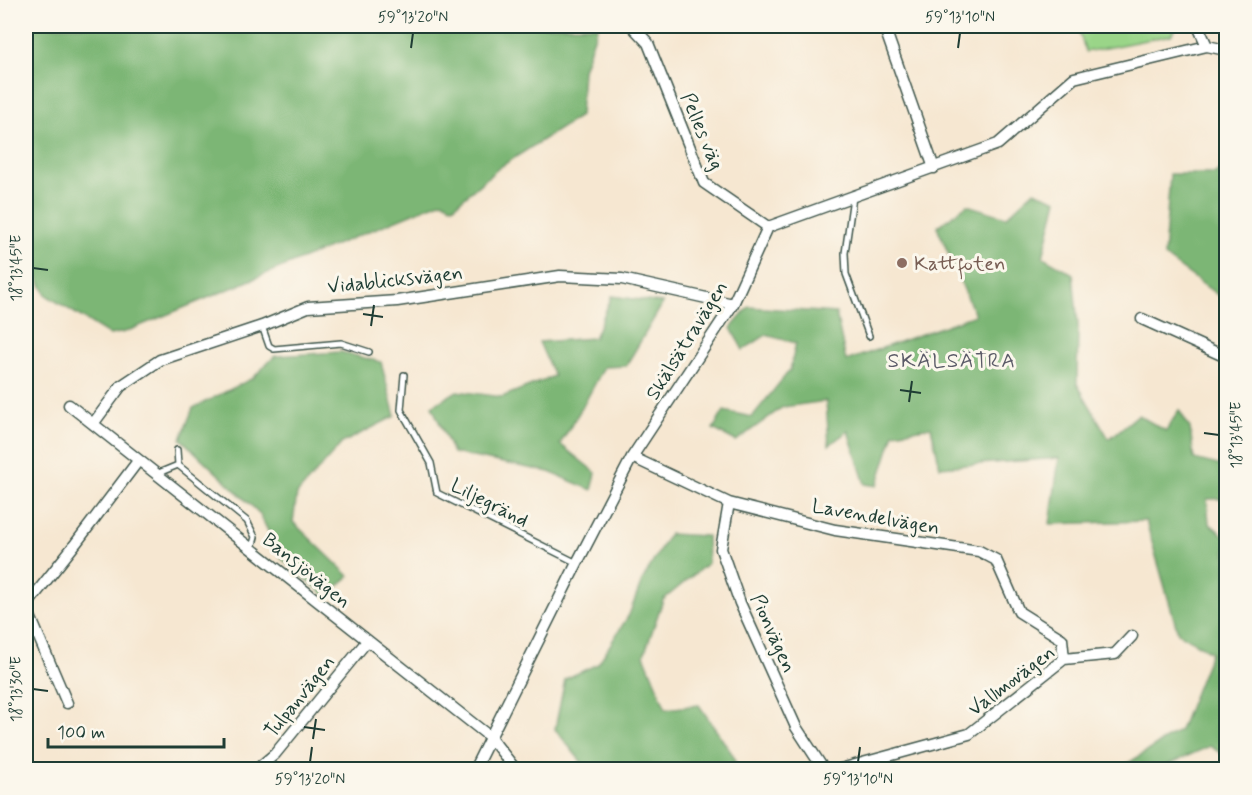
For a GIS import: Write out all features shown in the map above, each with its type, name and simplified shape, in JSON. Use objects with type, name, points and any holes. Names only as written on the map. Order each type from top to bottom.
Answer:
[{"type":"street","name":"Pelles väg","points":[[632,26],[648,43],[704,183],[768,227]]},
{"type":"street","points":[[884,26],[934,168]]},
{"type":"street","points":[[1198,26],[1207,46]]},
{"type":"street","points":[[768,227],[998,144],[1074,78],[1207,46],[1227,50]]},
{"type":"street","name":"Skälsätravägen","points":[[474,770],[632,457],[733,304],[768,227]]},
{"type":"street","name":"Vidablicksvägen","points":[[93,424],[121,386],[160,360],[262,326],[308,307],[397,301],[560,276],[622,279],[733,304]]},
{"type":"street","points":[[1142,319],[1227,357]]},
{"type":"street","name":"Bansjövägen","points":[[69,405],[490,737],[516,770]]},
{"type":"street","name":"Lavendelvägen","points":[[632,457],[729,503],[835,530],[980,551],[996,560],[1019,612],[1062,639],[1064,659]]},
{"type":"street","points":[[67,703],[26,607],[138,461]]},
{"type":"street","name":"Pionvägen","points":[[729,503],[721,549],[740,603],[796,727],[824,770]]},
{"type":"street","name":"Vallmovägen","points":[[837,770],[969,734],[1064,659],[1115,654],[1132,636]]},
{"type":"street","name":"Tulpanvägen","points":[[256,770],[275,754],[367,641]]},
{"type":"lane","points":[[853,197],[845,253],[846,274],[869,336]]},
{"type":"lane","points":[[262,326],[269,346],[274,350],[341,343],[369,352]]},
{"type":"lane","name":"Liljegränd","points":[[404,375],[401,410],[430,464],[437,493],[577,562]]},
{"type":"lane","points":[[177,450],[178,465],[247,521],[255,537],[252,548]]},
{"type":"lane","points":[[156,474],[178,465]]},
{"type":"green space","points":[[26,26],[598,26],[583,70],[580,116],[500,167],[453,207],[442,201],[125,332],[110,335],[46,295],[26,253],[26,56],[33,41]]},
{"type":"green space","points":[[1077,26],[1177,27],[1171,35],[1086,52]]},
{"type":"green space","points":[[1226,162],[1226,301],[1164,256],[1170,174],[1216,174]]},
{"type":"green space","points":[[1034,191],[1057,200],[1043,257],[1073,274],[1078,325],[1077,384],[1109,439],[1138,415],[1166,431],[1179,410],[1190,428],[1194,459],[1226,467],[1226,499],[1207,499],[1209,523],[1226,537],[1226,762],[1221,753],[1210,746],[1158,769],[1119,769],[1180,730],[1211,652],[1178,633],[1146,521],[1050,524],[1059,458],[940,467],[931,427],[894,433],[877,486],[865,484],[848,431],[829,445],[826,401],[783,407],[736,441],[713,429],[724,411],[752,417],[790,370],[796,343],[766,335],[743,350],[731,328],[749,307],[836,313],[846,361],[975,315],[937,227],[967,205],[1006,217]]},
{"type":"green space","points":[[612,296],[663,303],[626,366],[604,367],[560,444],[596,473],[592,490],[549,472],[453,453],[432,406],[457,391],[502,397],[554,376],[539,342],[594,338]]},
{"type":"green space","points":[[341,352],[381,362],[395,416],[342,443],[297,494],[293,522],[349,576],[327,597],[282,559],[259,513],[181,439],[193,408],[253,378],[275,356]]},
{"type":"green space","points":[[669,534],[707,536],[708,563],[663,600],[644,655],[666,709],[699,705],[733,755],[737,769],[587,769],[555,729],[565,679],[598,664],[629,615],[642,581]]},
{"type":"place","name":"Kattfoten","points":[[902,263]]},
{"type":"district","name":"SKÄLSÄTRA","points":[[952,360]]}]
